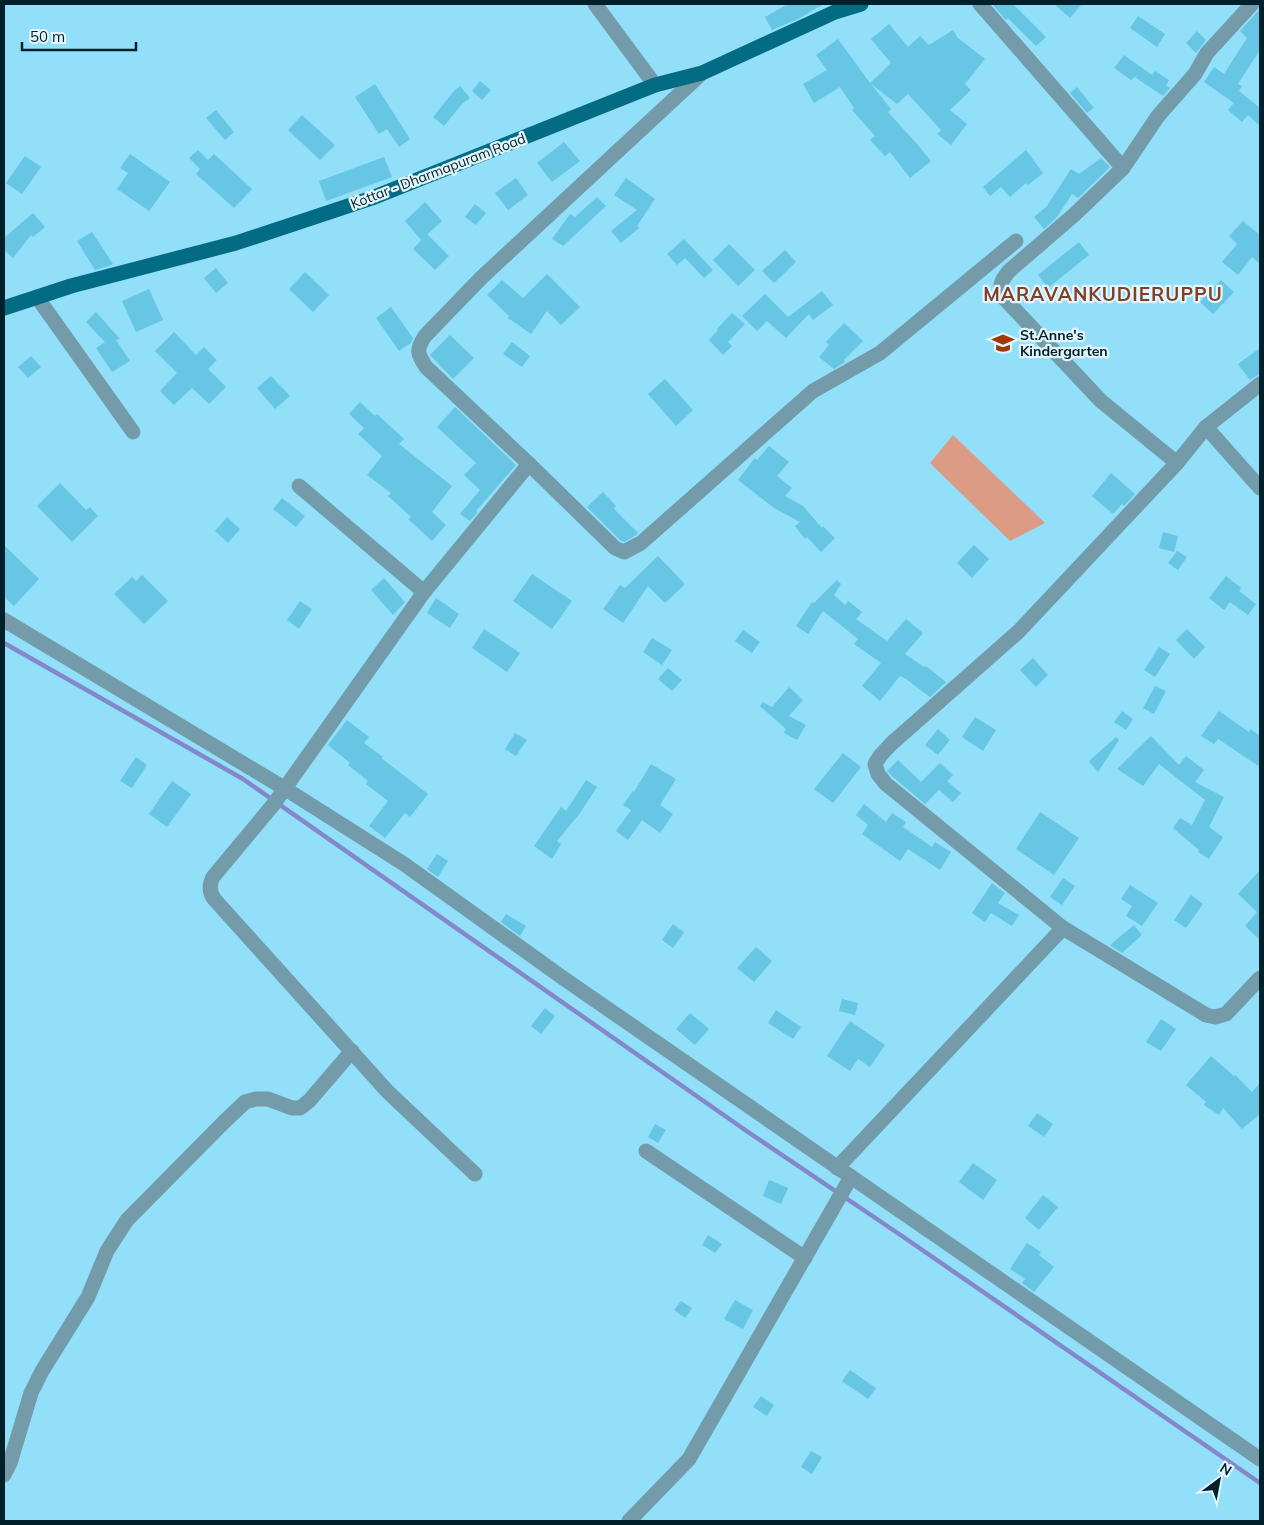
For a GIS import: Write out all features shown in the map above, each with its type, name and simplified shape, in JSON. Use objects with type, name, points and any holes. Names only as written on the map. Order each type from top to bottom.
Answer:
[{"type":"main road","name":"Kottar - Dharmapuram Road","points":[[4,308],[71,286],[236,243],[372,198],[655,86],[702,73],[835,12],[861,4]]},
{"type":"street","points":[[595,4],[655,86]]},
{"type":"street","points":[[980,4],[1123,168]]},
{"type":"street","points":[[1177,463],[1100,401],[1003,297],[1000,288],[1002,280],[1009,271],[1074,216],[1123,168],[1158,116],[1195,74],[1207,53],[1252,4]]},
{"type":"street","points":[[702,73],[482,278],[425,336],[419,346],[418,355],[426,366],[615,548],[624,552],[641,543],[813,391],[880,353],[1016,241]]},
{"type":"street","points":[[37,297],[133,432]]},
{"type":"street","points":[[1260,384],[1206,428],[1177,463],[1018,632],[890,744],[875,764],[878,774],[886,784],[1063,928],[1206,1015],[1215,1017],[1226,1014],[1260,978]]},
{"type":"street","points":[[1206,428],[1260,488]]},
{"type":"street","points":[[475,1174],[388,1092],[215,900],[211,894],[211,882],[213,877],[279,796],[424,592],[529,464]]},
{"type":"street","points":[[299,486],[424,592]]},
{"type":"street","points":[[4,620],[279,796],[404,864],[563,978],[837,1168],[845,1188],[1260,1459]]},
{"type":"street","points":[[837,1168],[1063,928]]},
{"type":"street","points":[[4,1475],[10,1463],[31,1392],[88,1296],[107,1251],[127,1220],[245,1102],[256,1099],[268,1099],[292,1108],[300,1108],[309,1101],[352,1051]]},
{"type":"street","points":[[646,1151],[805,1258]]},
{"type":"street","points":[[629,1521],[689,1459],[845,1188]]},
{"type":"shaded area","points":[[953,435],[1045,523],[1010,541],[930,463]]},
{"type":"building","points":[[788,4],[824,4],[798,19],[772,30],[765,17]]},
{"type":"building","points":[[992,4],[1013,4],[1046,37],[1036,46],[1008,18],[1006,20]]},
{"type":"building","points":[[1054,4],[1082,4],[1070,18]]},
{"type":"building","points":[[1260,9],[1260,50],[1238,84],[1242,86],[1239,91],[1260,108],[1260,126],[1248,115],[1242,122],[1228,110],[1234,103],[1204,82],[1214,67],[1224,74],[1247,38],[1240,31]]},
{"type":"building","points":[[1138,16],[1165,34],[1157,47],[1130,28]]},
{"type":"building","points":[[889,24],[908,47],[920,36],[929,45],[953,30],[958,38],[985,59],[965,84],[971,90],[950,110],[967,124],[951,145],[937,134],[941,130],[908,94],[897,104],[871,84],[891,109],[888,112],[931,161],[910,178],[890,152],[885,156],[870,140],[875,136],[852,110],[854,108],[840,87],[814,103],[803,84],[827,70],[816,55],[838,39],[870,83],[891,63],[871,39]]},
{"type":"building","points":[[1197,31],[1206,40],[1196,53],[1186,43]]},
{"type":"building","points":[[1124,55],[1152,75],[1155,71],[1169,80],[1166,85],[1170,88],[1163,96],[1136,78],[1138,75],[1131,80],[1114,68]]},
{"type":"building","points":[[480,81],[491,90],[482,100],[472,91]]},
{"type":"building","points":[[375,84],[410,139],[399,147],[387,129],[379,134],[355,97]]},
{"type":"building","points":[[460,86],[470,98],[462,104],[444,126],[433,117]]},
{"type":"building","points":[[1077,87],[1094,108],[1087,113],[1070,93]]},
{"type":"building","points":[[216,110],[234,132],[225,140],[206,118]]},
{"type":"building","points":[[302,115],[335,145],[320,160],[288,130]]},
{"type":"building","points":[[564,142],[580,161],[552,182],[537,163]]},
{"type":"building","points":[[198,150],[208,160],[214,154],[252,189],[234,208],[196,174],[200,169],[189,158]]},
{"type":"building","points":[[1026,150],[1043,173],[1028,185],[1026,183],[1010,197],[1001,187],[990,196],[983,187]]},
{"type":"building","points":[[130,154],[170,182],[149,211],[117,189],[128,173],[120,168]]},
{"type":"building","points":[[25,156],[41,167],[22,194],[6,183]]},
{"type":"building","points":[[384,157],[392,177],[326,201],[319,181]]},
{"type":"building","points":[[1101,158],[1110,167],[1078,198],[1072,194],[1057,217],[1044,229],[1034,217],[1047,206],[1071,169],[1079,174]]},
{"type":"building","points":[[516,178],[528,195],[508,210],[495,193]]},
{"type":"building","points":[[626,178],[655,199],[637,226],[639,228],[621,243],[611,231],[637,210],[614,195]]},
{"type":"building","points":[[597,197],[606,206],[563,246],[552,239],[570,214],[575,217]]},
{"type":"building","points":[[425,202],[442,221],[421,240],[405,221]]},
{"type":"building","points":[[475,204],[486,213],[476,225],[465,217]]},
{"type":"building","points":[[33,213],[45,227],[33,237],[31,235],[13,258],[4,250],[4,238]]},
{"type":"building","points":[[1243,221],[1260,235],[1260,264],[1252,257],[1238,275],[1222,262],[1237,244],[1229,236]]},
{"type":"building","points":[[92,232],[113,264],[95,270],[77,241]]},
{"type":"building","points":[[427,234],[449,256],[435,270],[413,249]]},
{"type":"building","points":[[684,239],[713,270],[704,278],[685,258],[677,265],[667,254]]},
{"type":"building","points":[[1079,242],[1089,255],[1048,288],[1038,275]]},
{"type":"building","points":[[729,244],[755,270],[738,286],[713,260]]},
{"type":"building","points":[[785,250],[796,262],[774,283],[762,271]]},
{"type":"building","points":[[216,268],[228,283],[216,293],[204,278]]},
{"type":"building","points":[[305,272],[329,295],[313,312],[289,289]]},
{"type":"building","points":[[547,274],[580,307],[561,325],[547,311],[531,334],[508,318],[509,316],[487,295],[502,280],[523,298]]},
{"type":"building","points":[[1221,280],[1234,292],[1213,314],[1200,302]]},
{"type":"building","points":[[149,289],[163,320],[136,332],[122,301]]},
{"type":"building","points":[[822,291],[833,305],[813,320],[809,314],[786,338],[767,321],[757,331],[742,316],[765,294],[788,317]]},
{"type":"building","points":[[391,307],[413,338],[411,343],[399,351],[376,318]]},
{"type":"building","points":[[96,312],[120,339],[116,340],[130,361],[112,372],[96,348],[105,342],[86,322]]},
{"type":"building","points":[[732,313],[745,324],[728,342],[732,346],[723,355],[709,340]]},
{"type":"building","points":[[844,323],[863,341],[844,360],[845,362],[834,369],[819,357],[829,345],[826,342]]},
{"type":"building","points":[[174,332],[196,355],[204,347],[217,360],[208,369],[226,387],[209,404],[192,388],[174,405],[160,391],[177,373],[155,351]]},
{"type":"building","points":[[450,335],[474,358],[453,379],[430,355]]},
{"type":"building","points":[[512,342],[530,356],[522,367],[503,354]]},
{"type":"building","points":[[1260,348],[1260,374],[1250,380],[1238,364]]},
{"type":"building","points":[[31,356],[41,367],[28,378],[18,367]]},
{"type":"building","points":[[271,376],[290,396],[275,409],[257,388]]},
{"type":"building","points":[[665,379],[693,410],[676,426],[648,394]]},
{"type":"building","points":[[360,402],[375,416],[377,414],[404,439],[399,444],[452,486],[432,512],[446,525],[432,541],[408,519],[411,517],[388,496],[391,493],[367,475],[382,456],[358,434],[364,428],[349,414]]},
{"type":"building","points":[[455,407],[516,465],[476,511],[478,512],[470,521],[460,514],[480,490],[464,475],[476,463],[437,427]]},
{"type":"building","points":[[769,446],[789,462],[777,476],[792,488],[785,496],[803,506],[822,528],[823,526],[835,538],[821,552],[807,537],[805,539],[795,526],[800,522],[774,508],[738,480],[755,458],[757,460]]},
{"type":"building","points":[[1111,473],[1135,494],[1113,514],[1092,496]]},
{"type":"building","points":[[60,483],[86,510],[90,507],[98,516],[72,542],[37,506]]},
{"type":"building","points":[[603,492],[616,506],[614,509],[638,533],[624,542],[587,507]]},
{"type":"building","points":[[282,498],[305,516],[296,527],[273,509]]},
{"type":"building","points":[[227,517],[240,529],[228,543],[215,531]]},
{"type":"building","points":[[1163,532],[1178,536],[1174,552],[1159,548]]},
{"type":"building","points":[[4,545],[39,579],[14,606],[4,597]]},
{"type":"building","points":[[974,545],[989,559],[972,578],[957,563]]},
{"type":"building","points":[[1177,551],[1187,557],[1178,570],[1168,563]]},
{"type":"building","points":[[658,556],[685,584],[665,603],[648,586],[623,623],[603,609],[620,585],[625,588]]},
{"type":"building","points":[[532,574],[572,601],[552,629],[513,601]]},
{"type":"building","points":[[142,575],[168,601],[144,624],[114,594],[132,577],[136,581]]},
{"type":"building","points":[[1226,576],[1241,588],[1239,591],[1256,604],[1248,615],[1230,602],[1224,610],[1209,598]]},
{"type":"building","points":[[384,578],[405,602],[393,615],[371,590]]},
{"type":"building","points":[[837,580],[841,584],[834,595],[845,605],[848,601],[862,612],[856,619],[887,641],[906,619],[923,633],[905,654],[924,667],[926,666],[946,682],[930,697],[900,676],[880,701],[862,686],[881,663],[854,644],[858,639],[823,611],[808,634],[796,626],[812,602],[814,603]]},
{"type":"building","points":[[436,598],[459,614],[450,628],[427,613]]},
{"type":"building","points":[[300,601],[312,609],[299,629],[287,620]]},
{"type":"building","points":[[484,629],[520,653],[507,672],[472,648]]},
{"type":"building","points":[[1187,629],[1205,647],[1194,659],[1176,640]]},
{"type":"building","points":[[743,630],[760,642],[752,653],[735,641]]},
{"type":"building","points":[[652,638],[672,650],[662,665],[643,652]]},
{"type":"building","points":[[1159,647],[1170,654],[1155,677],[1144,670]]},
{"type":"building","points":[[1033,658],[1048,675],[1036,687],[1020,670]]},
{"type":"building","points":[[668,668],[682,680],[672,691],[658,679]]},
{"type":"building","points":[[1155,686],[1166,691],[1154,714],[1143,708]]},
{"type":"building","points":[[789,687],[803,700],[789,716],[806,725],[797,740],[784,733],[786,729],[760,706],[763,702],[772,707]]},
{"type":"building","points":[[1122,711],[1133,719],[1126,730],[1114,722]]},
{"type":"building","points":[[1219,711],[1249,732],[1251,729],[1260,736],[1260,767],[1218,739],[1214,744],[1201,736]]},
{"type":"building","points":[[975,717],[996,730],[983,751],[962,737]]},
{"type":"building","points":[[347,720],[369,737],[364,743],[428,794],[410,817],[405,813],[385,838],[369,826],[388,801],[366,784],[368,781],[328,745]]},
{"type":"building","points":[[938,729],[950,740],[938,755],[925,745]]},
{"type":"building","points":[[515,733],[527,740],[516,756],[505,749]]},
{"type":"building","points":[[1151,736],[1179,765],[1186,756],[1204,770],[1195,782],[1224,797],[1209,827],[1223,837],[1209,859],[1198,852],[1199,850],[1173,828],[1180,818],[1192,825],[1205,800],[1159,764],[1143,786],[1117,769]]},
{"type":"building","points":[[1116,737],[1119,740],[1098,772],[1089,761]]},
{"type":"building","points":[[843,753],[861,767],[833,803],[814,789]]},
{"type":"building","points":[[136,757],[147,765],[132,788],[120,781]]},
{"type":"building","points":[[898,760],[921,782],[940,763],[953,775],[947,781],[961,793],[953,802],[939,790],[925,804],[887,771]]},
{"type":"building","points":[[651,764],[676,779],[660,805],[673,814],[660,833],[642,820],[628,840],[616,831],[631,810],[623,805],[634,792]]},
{"type":"building","points":[[586,780],[597,787],[580,813],[557,841],[561,844],[552,859],[534,846],[561,807],[566,811]]},
{"type":"building","points":[[172,781],[191,794],[167,827],[149,814]]},
{"type":"building","points":[[864,804],[886,822],[892,813],[906,822],[903,827],[932,847],[935,842],[951,852],[940,870],[908,849],[900,861],[862,834],[868,825],[856,815]]},
{"type":"building","points":[[1040,812],[1079,838],[1054,875],[1016,849]]},
{"type":"building","points":[[437,854],[448,861],[438,877],[427,869]]},
{"type":"building","points":[[1260,870],[1260,940],[1245,926],[1257,912],[1238,894]]},
{"type":"building","points":[[1063,878],[1075,886],[1062,905],[1050,897]]},
{"type":"building","points":[[992,883],[1005,893],[998,903],[1019,915],[1012,926],[991,913],[985,922],[972,913]]},
{"type":"building","points":[[1130,885],[1158,903],[1142,926],[1126,916],[1132,906],[1121,899]]},
{"type":"building","points":[[1191,895],[1203,904],[1186,928],[1174,920]]},
{"type":"building","points":[[506,914],[526,926],[520,936],[501,922]]},
{"type":"building","points":[[673,924],[684,932],[673,948],[662,940]]},
{"type":"building","points":[[1134,925],[1142,935],[1122,953],[1110,945]]},
{"type":"building","points":[[756,947],[772,961],[754,982],[737,968]]},
{"type":"building","points":[[842,999],[858,1003],[855,1015],[839,1011]]},
{"type":"building","points":[[545,1008],[555,1016],[541,1034],[531,1026]]},
{"type":"building","points":[[776,1010],[801,1027],[793,1039],[768,1023]]},
{"type":"building","points":[[690,1013],[709,1029],[695,1045],[676,1029]]},
{"type":"building","points":[[1161,1019],[1176,1029],[1161,1051],[1146,1042]]},
{"type":"building","points":[[850,1021],[885,1045],[870,1067],[858,1059],[850,1071],[827,1056]]},
{"type":"building","points":[[1211,1056],[1235,1075],[1252,1092],[1260,1083],[1260,1114],[1242,1129],[1223,1108],[1219,1115],[1204,1105],[1206,1102],[1186,1085]]},
{"type":"building","points":[[1037,1113],[1053,1124],[1044,1137],[1028,1126]]},
{"type":"building","points":[[655,1124],[666,1130],[658,1143],[648,1137]]},
{"type":"building","points":[[973,1163],[997,1180],[983,1200],[959,1182]]},
{"type":"building","points":[[769,1180],[788,1188],[781,1204],[763,1196]]},
{"type":"building","points":[[1043,1195],[1058,1207],[1039,1230],[1025,1218]]},
{"type":"building","points":[[708,1235],[722,1244],[715,1253],[702,1245]]},
{"type":"building","points":[[1027,1243],[1041,1252],[1039,1255],[1054,1267],[1034,1292],[1022,1283],[1025,1279],[1010,1269]]},
{"type":"building","points":[[735,1300],[753,1310],[743,1329],[724,1319]]},
{"type":"building","points":[[681,1301],[692,1308],[685,1318],[674,1310]]},
{"type":"building","points":[[850,1370],[876,1388],[868,1399],[842,1381]]},
{"type":"building","points":[[761,1396],[774,1405],[767,1416],[753,1407]]},
{"type":"building","points":[[811,1451],[822,1457],[812,1474],[801,1467]]},
{"type":"waterway","points":[[4,643],[243,779],[748,1132],[1260,1483]]},
{"type":"place","name":"St.Anne's Kindergarten","points":[[1003,343]]},
{"type":"district","name":"MARAVANKUDIERUPPU","points":[[1103,294]]}]
